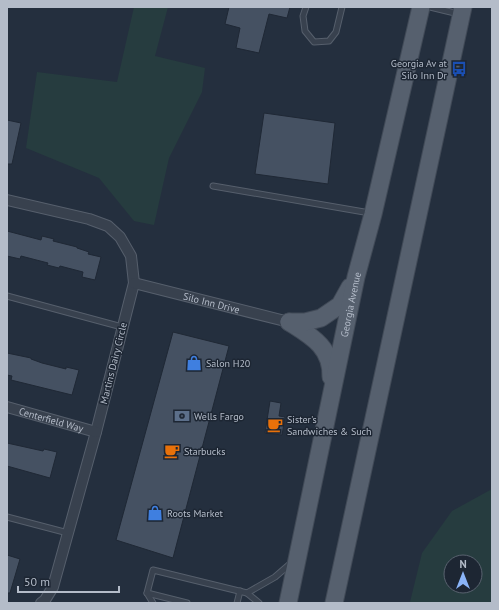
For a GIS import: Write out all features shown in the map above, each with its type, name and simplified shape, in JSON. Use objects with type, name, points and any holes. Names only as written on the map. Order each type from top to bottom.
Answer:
[{"type":"main road","name":"Georgia Avenue","points":[[288,603],[356,277],[373,214],[421,7]]},
{"type":"main road","points":[[334,603],[463,11]]},
{"type":"main road","points":[[289,322],[305,322],[321,318],[340,305],[356,277]]},
{"type":"main road","points":[[289,322],[307,333],[327,353],[331,370],[331,398]]},
{"type":"street","name":"Martins Dairy Circle","points":[[7,200],[89,219],[108,226],[120,237],[131,256],[134,283],[96,432],[53,587],[41,603]]},
{"type":"street","name":"Silo Inn Drive","points":[[134,283],[289,322]]},
{"type":"street","name":"Centerfield Way","points":[[7,407],[96,432]]},
{"type":"lane","points":[[306,7],[303,16],[305,31],[314,42],[329,40],[336,32],[342,7]]},
{"type":"lane","points":[[430,7],[463,11]]},
{"type":"lane","points":[[213,186],[373,214]]},
{"type":"lane","points":[[7,296],[122,327]]},
{"type":"lane","points":[[7,517],[68,533]]},
{"type":"lane","points":[[247,593],[284,570],[298,556]]},
{"type":"lane","points":[[153,603],[147,593],[153,570],[247,593],[259,603]]},
{"type":"lane","points":[[237,603],[240,591]]},
{"type":"lane","points":[[147,593],[187,603]]},
{"type":"green space","points":[[134,7],[168,7],[155,56],[205,68],[202,92],[169,158],[154,225],[134,221],[99,178],[26,148],[37,72],[117,82]]},
{"type":"green space","points":[[492,489],[492,603],[410,602],[422,553],[452,511]]},
{"type":"building","points":[[229,7],[290,7],[287,18],[269,14],[259,53],[236,48],[240,28],[225,24]]},
{"type":"building","points":[[264,113],[335,123],[328,184],[255,174]]},
{"type":"building","points":[[7,120],[21,123],[12,164],[7,164]]},
{"type":"building","points":[[7,231],[41,240],[42,236],[54,239],[53,241],[77,247],[89,252],[88,254],[101,257],[95,280],[82,277],[83,272],[60,266],[59,268],[47,265],[48,263],[21,256],[20,259],[7,256]]},
{"type":"building","points":[[173,332],[229,346],[173,558],[116,540]]},
{"type":"building","points":[[7,353],[31,358],[42,363],[66,369],[66,367],[79,370],[72,395],[11,380],[12,376],[7,375]]},
{"type":"building","name":"Sister's Sandwiches & Such","points":[[270,401],[281,403],[279,416],[285,417],[282,435],[265,433]]},
{"type":"building","points":[[7,443],[43,451],[44,449],[57,452],[50,478],[7,466]]},
{"type":"building","points":[[7,555],[20,559],[10,593],[7,593]]},
{"type":"place","name":"Georgia Av at Silo Inn Dr","points":[[459,69]]},
{"type":"place","name":"Salon H20","points":[[194,363]]},
{"type":"place","name":"Wells Fargo","points":[[182,416]]},
{"type":"place","name":"Sister's Sandwiches & Such","points":[[275,425]]},
{"type":"place","name":"Starbucks","points":[[172,451]]},
{"type":"place","name":"Roots Market","points":[[155,513]]}]
